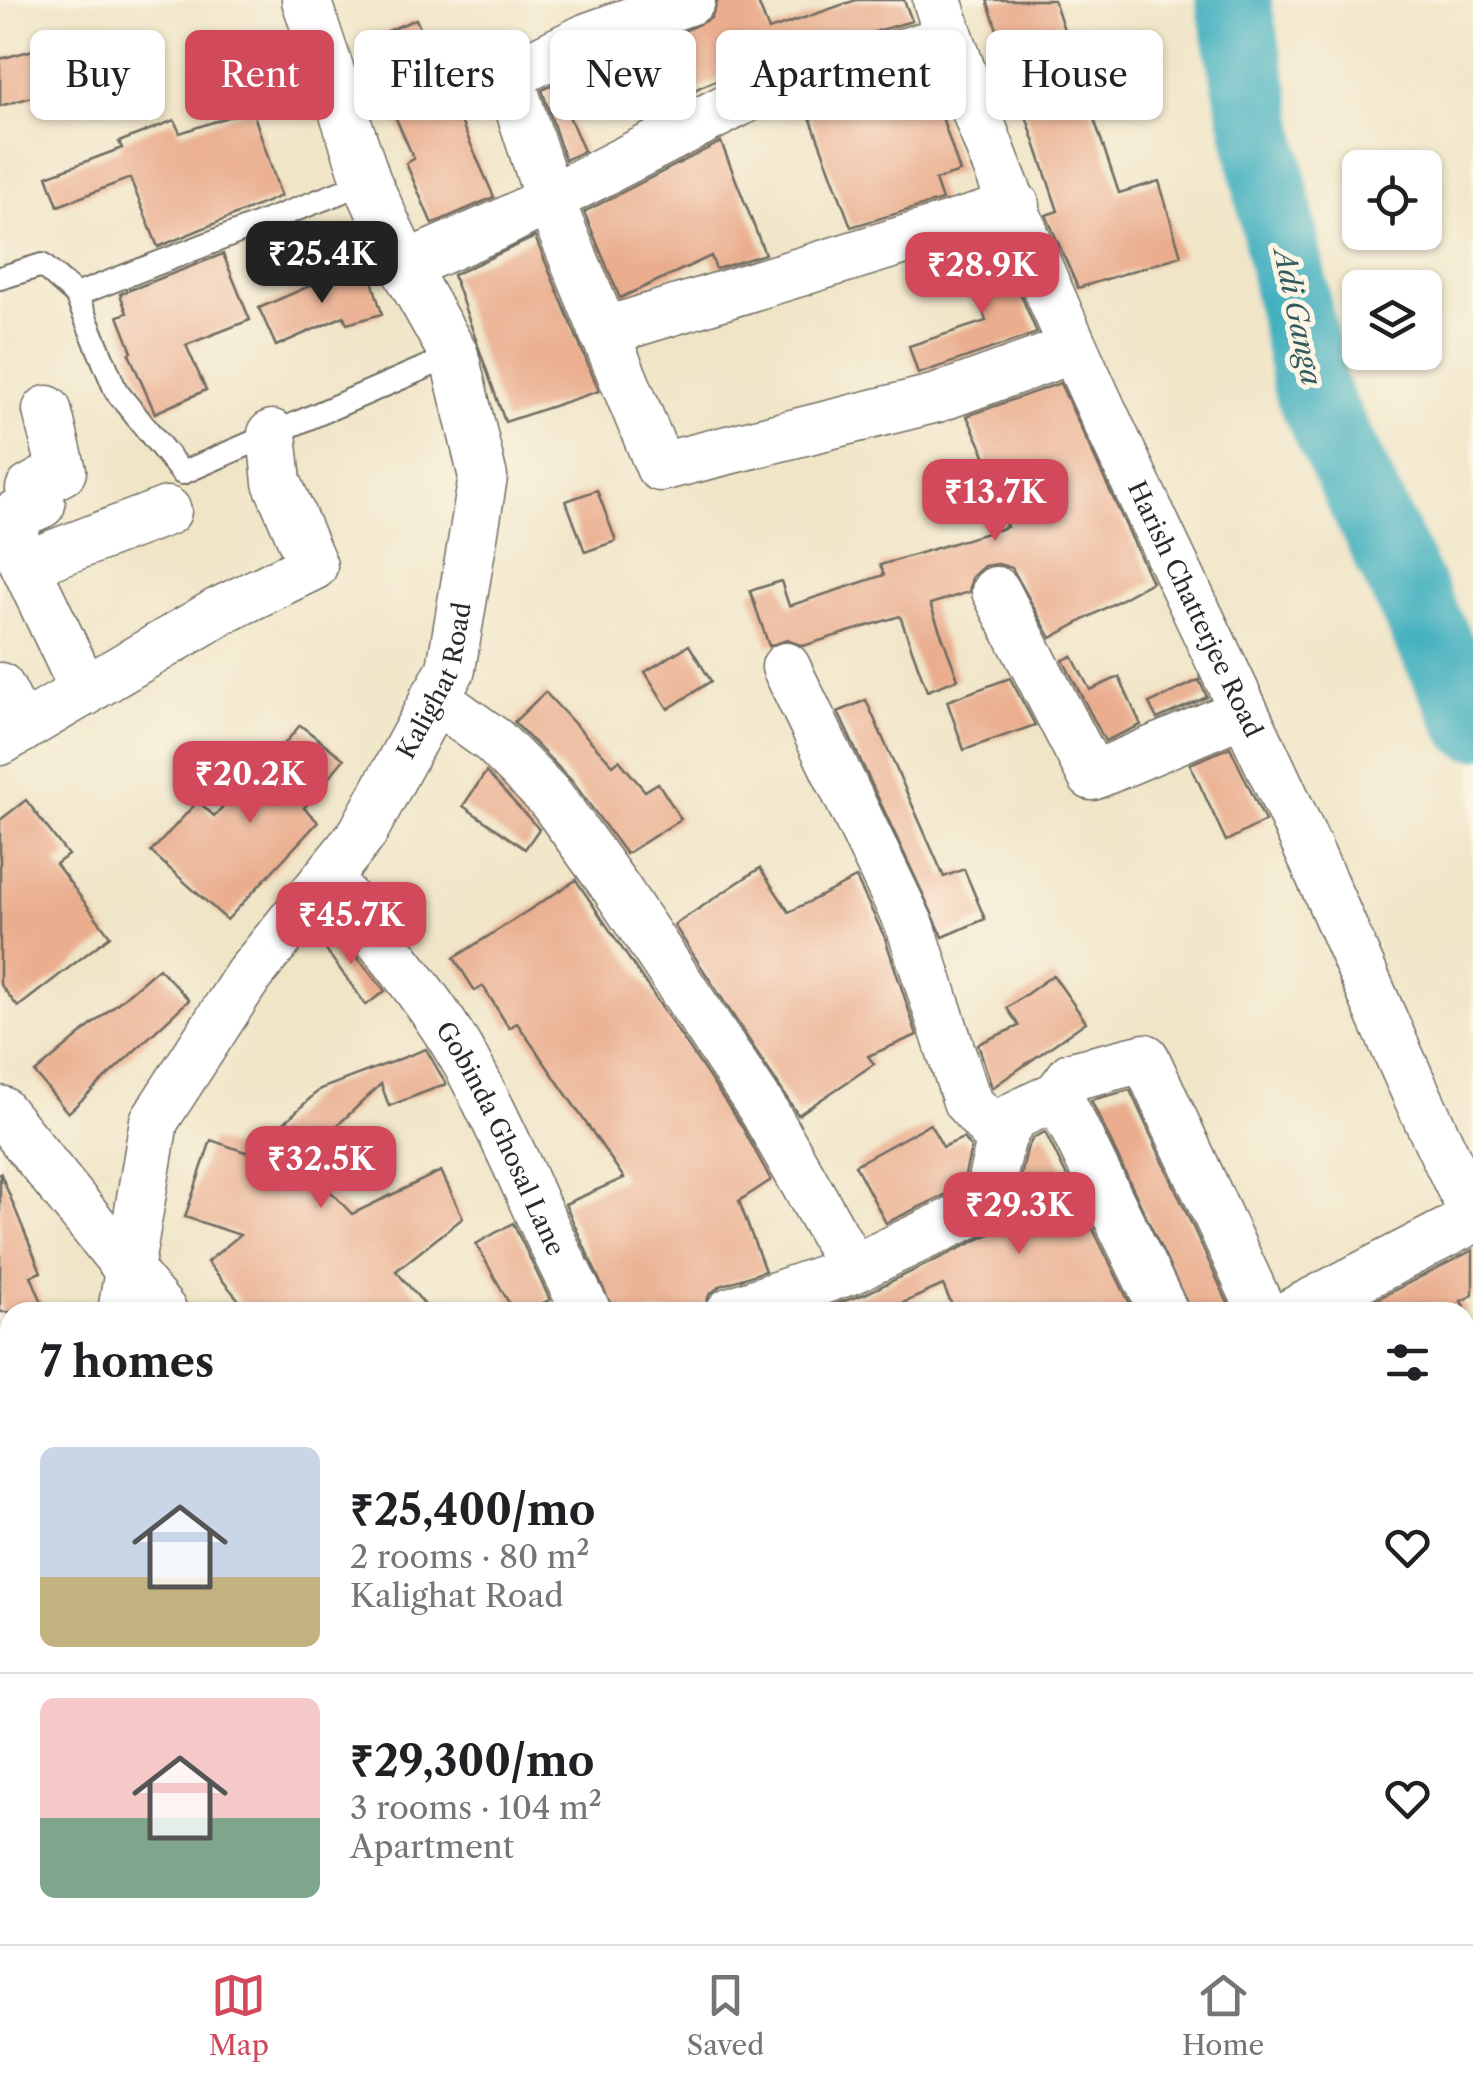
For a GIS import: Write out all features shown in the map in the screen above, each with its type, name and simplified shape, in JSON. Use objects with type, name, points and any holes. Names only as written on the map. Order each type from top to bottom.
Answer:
[{"type":"street","name":"Kalighat Road","points":[[126,1292],[154,1121],[248,976],[362,834],[450,669],[483,476],[454,355],[404,266],[367,182],[306,0]]},
{"type":"street","points":[[684,1],[588,37],[509,76],[549,199],[660,467],[937,398],[1073,348]]},
{"type":"street","points":[[404,266],[549,199],[749,97],[944,20]]},
{"type":"street","name":"Harish Chatterjee Road","points":[[944,20],[1073,348],[1473,1215]]},
{"type":"street","points":[[604,332],[1016,206]]},
{"type":"street","points":[[47,410],[62,471],[30,488],[42,504],[13,516],[15,544],[28,564],[84,692]]},
{"type":"street","points":[[0,687],[11,735],[220,611],[313,566],[277,482],[272,434]]},
{"type":"street","points":[[28,564],[168,511]]},
{"type":"street","points":[[996,591],[1092,776],[1243,712]]},
{"type":"street","points":[[786,666],[911,928],[968,1102],[1001,1140]]},
{"type":"street","points":[[434,698],[494,742],[561,813],[764,1111],[852,1270]]},
{"type":"street","name":"Gobinda Ghosal Lane","points":[[327,878],[402,965],[466,1062],[546,1235],[582,1302]]},
{"type":"street","points":[[759,1302],[852,1270],[986,1206],[1001,1140],[1012,1118],[1058,1095],[1072,1076],[1145,1058],[1257,1302]]},
{"type":"street","points":[[1058,1095],[1159,1302]]},
{"type":"street","points":[[0,1110],[126,1292]]},
{"type":"street","points":[[1312,1302],[1473,1215]]},
{"type":"lane","points":[[76,295],[367,182]]},
{"type":"lane","points":[[0,278],[42,265],[76,295],[116,391],[182,473],[454,355]]},
{"type":"building","points":[[718,0],[757,0],[769,30],[716,30],[716,80],[696,89],[696,30],[686,30],[711,18]]},
{"type":"building","points":[[856,0],[904,0],[912,21],[881,30],[769,30]]},
{"type":"building","points":[[987,0],[1054,0],[1064,30],[997,30]]},
{"type":"building","points":[[416,19],[421,30],[390,30]]},
{"type":"building","points":[[30,51],[30,98],[0,106],[0,59]]},
{"type":"building","points":[[550,86],[550,114],[542,90]]},
{"type":"building","points":[[174,120],[180,133],[219,120],[256,120],[281,196],[158,247],[130,178],[58,206],[47,176],[122,148],[119,142]]},
{"type":"building","points":[[397,120],[460,120],[494,197],[432,224],[406,163],[414,159]]},
{"type":"building","points":[[552,120],[571,120],[584,151],[565,160]]},
{"type":"building","points":[[811,120],[943,120],[960,172],[935,180],[942,200],[851,227]]},
{"type":"building","points":[[1027,120],[1094,120],[1119,193],[1159,181],[1181,256],[1078,288],[1046,215],[1058,211]]},
{"type":"building","points":[[721,142],[765,254],[716,269],[711,256],[620,298],[584,212]]},
{"type":"building","points":[[535,237],[599,391],[505,422],[453,275]]},
{"type":"building","points":[[1001,248],[1037,333],[918,374],[909,346],[986,321],[966,259]]},
{"type":"building","points":[[223,254],[250,320],[186,345],[206,390],[155,413],[129,354],[132,352],[118,316],[127,313],[120,294]]},
{"type":"building","points":[[368,267],[382,314],[347,324],[344,316],[276,346],[259,308],[328,278]]},
{"type":"building","points":[[1060,383],[1152,582],[1051,638],[1012,568],[984,566],[972,577],[969,592],[930,604],[958,679],[927,691],[900,616],[803,646],[787,640],[769,646],[750,591],[781,581],[789,606],[884,575],[880,565],[1007,527],[999,509],[1008,505],[967,416]]},
{"type":"building","points":[[597,490],[616,541],[585,552],[566,501]]},
{"type":"building","points":[[689,645],[711,681],[668,709],[645,672]]},
{"type":"building","points":[[1072,656],[1090,690],[1119,677],[1141,725],[1105,741],[1063,660]]},
{"type":"building","points":[[1010,678],[1035,725],[964,750],[947,701]]},
{"type":"building","points":[[1199,680],[1207,697],[1157,719],[1149,703]]},
{"type":"building","points":[[545,692],[613,765],[619,760],[645,791],[658,783],[681,819],[626,854],[572,781],[514,722]]},
{"type":"building","points":[[866,700],[944,877],[964,869],[985,919],[943,937],[838,712]]},
{"type":"building","points":[[300,725],[344,759],[304,808],[318,822],[227,920],[151,852],[198,801],[214,816],[260,767],[263,770]]},
{"type":"building","points":[[1230,747],[1265,821],[1226,841],[1190,764]]},
{"type":"building","points":[[486,772],[539,829],[525,849],[463,806]]},
{"type":"building","points":[[26,800],[68,855],[56,864],[110,936],[18,1007],[0,984],[0,820]]},
{"type":"building","points":[[760,868],[789,912],[856,878],[885,938],[917,1035],[868,1056],[874,1064],[798,1115],[674,925]]},
{"type":"building","points":[[576,880],[741,1125],[771,1180],[739,1201],[765,1271],[720,1286],[707,1302],[609,1302],[565,1204],[624,1178],[517,1023],[509,1028],[483,986],[475,991],[454,958]]},
{"type":"building","points":[[333,928],[385,991],[366,1005],[318,939]]},
{"type":"building","points":[[159,968],[189,1000],[68,1113],[35,1073]]},
{"type":"building","points":[[1053,975],[1086,1022],[992,1088],[978,1044],[1019,1026],[1007,1008]]},
{"type":"building","points":[[426,1049],[446,1084],[389,1106],[381,1084],[301,1160],[352,1214],[441,1171],[463,1218],[396,1271],[422,1302],[241,1302],[207,1262],[240,1235],[185,1217],[211,1140],[251,1154],[320,1089]]},
{"type":"building","points":[[1130,1090],[1227,1302],[1186,1302],[1091,1100]]},
{"type":"building","points":[[930,1124],[943,1147],[963,1138],[971,1148],[962,1187],[886,1223],[855,1165]]},
{"type":"building","points":[[1045,1132],[1129,1302],[951,1302],[943,1285],[905,1302],[841,1302],[998,1230],[1013,1212],[1033,1138]]},
{"type":"building","points":[[0,1172],[41,1272],[31,1276],[42,1302],[0,1302]]},
{"type":"building","points":[[513,1223],[550,1300],[508,1302],[476,1244]]},
{"type":"building","points":[[1473,1250],[1473,1295],[1462,1302],[1372,1302]]},
{"type":"waterway","name":"Adi Ganga","points":[[1233,0],[1311,390],[1473,722]]}]
